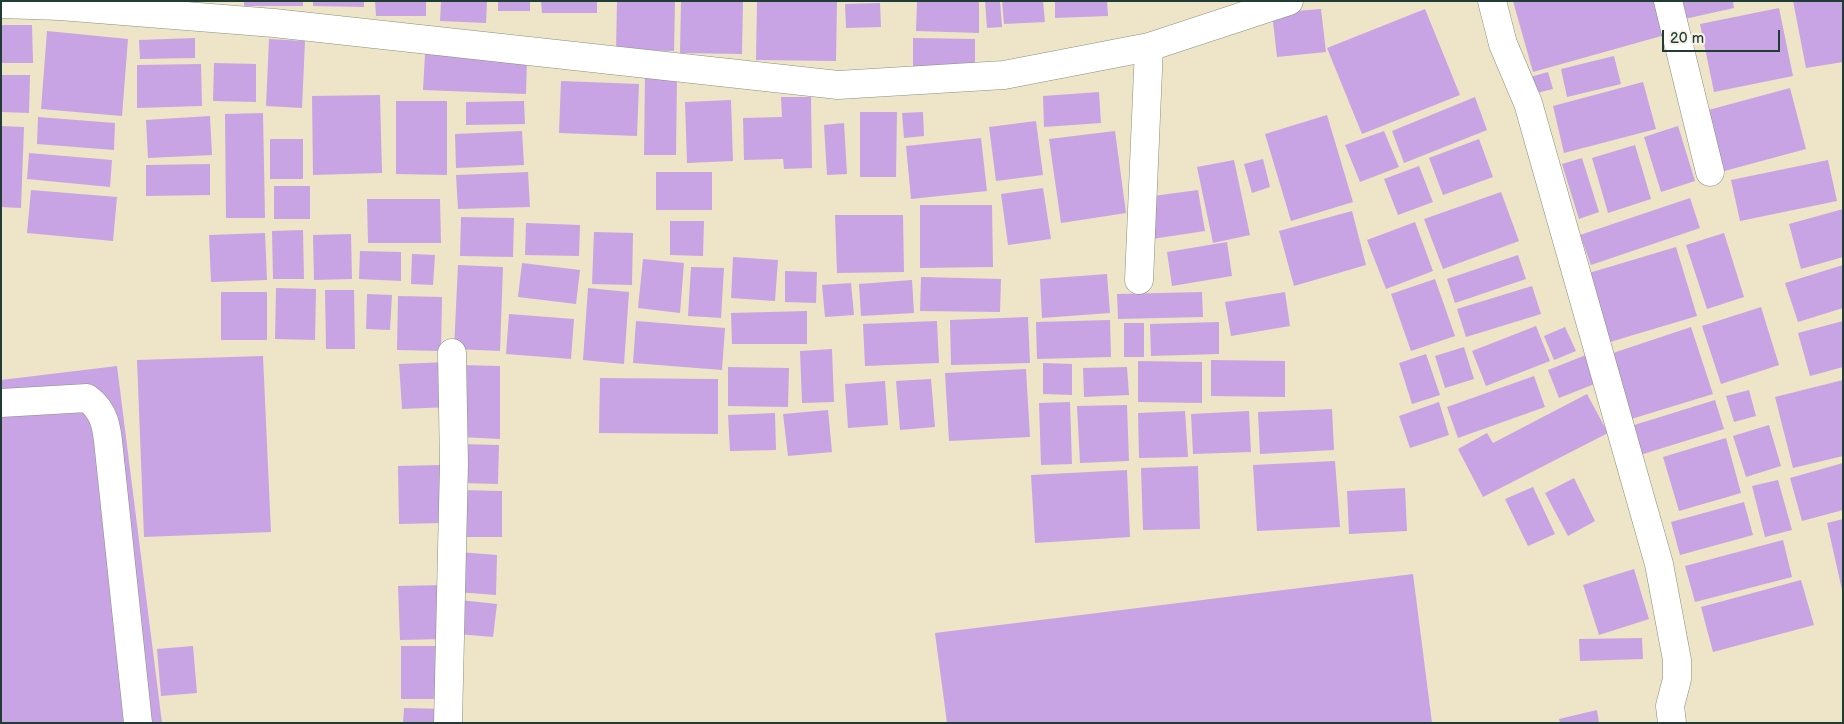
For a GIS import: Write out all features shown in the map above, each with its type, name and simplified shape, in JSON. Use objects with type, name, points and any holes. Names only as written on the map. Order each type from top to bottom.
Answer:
[{"type":"street","points":[[1,4],[60,6],[274,22],[838,85],[1004,75],[1149,46],[1289,1]]},
{"type":"street","points":[[1492,1],[1502,44],[1528,103],[1659,564],[1676,660],[1677,679],[1670,706],[1672,723]]},
{"type":"street","points":[[1668,1],[1710,172]]},
{"type":"street","points":[[1138,280],[1149,46]]},
{"type":"street","points":[[448,723],[454,464],[452,353]]},
{"type":"street","points":[[1,403],[87,398],[99,406],[106,424],[110,450],[138,723]]},
{"type":"building","points":[[244,1],[303,1],[303,6],[244,6]]},
{"type":"building","points":[[313,1],[364,1],[364,7],[313,6]]},
{"type":"building","points":[[375,1],[426,1],[426,16],[376,16]]},
{"type":"building","points":[[441,1],[487,1],[486,23],[440,21]]},
{"type":"building","points":[[498,1],[530,1],[530,11],[498,11]]},
{"type":"building","points":[[541,1],[597,1],[597,13],[542,13]]},
{"type":"building","points":[[617,1],[675,1],[674,51],[616,50]]},
{"type":"building","points":[[681,1],[743,1],[742,54],[680,53]]},
{"type":"building","points":[[757,1],[837,1],[836,61],[756,60]]},
{"type":"building","points":[[917,1],[979,1],[979,33],[916,31]]},
{"type":"building","points":[[985,1],[1000,1],[1002,27],[987,28]]},
{"type":"building","points":[[1002,1],[1043,1],[1045,22],[1004,24]]},
{"type":"building","points":[[1055,1],[1107,1],[1108,16],[1055,18]]},
{"type":"building","points":[[1513,1],[1656,1],[1665,35],[1533,72]]},
{"type":"building","points":[[1676,1],[1733,1],[1734,8],[1680,20]]},
{"type":"building","points":[[1793,1],[1843,1],[1843,62],[1806,68]]},
{"type":"building","points":[[880,3],[881,27],[846,28],[845,4]]},
{"type":"building","points":[[1779,8],[1793,76],[1714,92],[1700,24]]},
{"type":"building","points":[[1321,9],[1326,52],[1277,57],[1272,13]]},
{"type":"building","points":[[1425,9],[1460,95],[1362,134],[1327,48]]},
{"type":"building","points":[[1,25],[32,25],[33,63],[1,63]]},
{"type":"building","points":[[47,31],[128,39],[122,116],[41,109]]},
{"type":"building","points":[[195,38],[195,58],[140,59],[139,40]]},
{"type":"building","points":[[913,38],[975,39],[975,72],[913,71]]},
{"type":"building","points":[[269,39],[305,41],[302,108],[266,106]]},
{"type":"building","points":[[425,54],[527,59],[526,94],[423,90]]},
{"type":"building","points":[[1614,56],[1621,84],[1567,97],[1561,69]]},
{"type":"building","points":[[214,63],[256,64],[256,102],[213,101]]},
{"type":"building","points":[[201,64],[202,106],[137,108],[137,65]]},
{"type":"building","points":[[1548,72],[1553,89],[1528,95],[1523,79]]},
{"type":"building","points":[[645,74],[677,75],[676,155],[644,155]]},
{"type":"building","points":[[1,75],[30,75],[29,113],[1,112]]},
{"type":"building","points":[[561,81],[639,84],[637,136],[559,133]]},
{"type":"building","points":[[1643,82],[1656,129],[1564,153],[1553,106]]},
{"type":"building","points":[[1790,88],[1806,149],[1717,173],[1701,112]]},
{"type":"building","points":[[1099,92],[1101,123],[1044,127],[1043,96]]},
{"type":"building","points":[[380,95],[382,173],[313,175],[312,96]]},
{"type":"building","points":[[781,97],[811,97],[812,168],[784,169],[783,159],[744,160],[743,118],[782,117]]},
{"type":"building","points":[[1475,97],[1487,130],[1404,163],[1392,131]]},
{"type":"building","points":[[731,100],[733,161],[687,163],[685,102]]},
{"type":"building","points":[[396,101],[447,101],[447,175],[396,174]]},
{"type":"building","points":[[524,101],[525,124],[466,125],[466,102]]},
{"type":"building","points":[[860,112],[897,112],[896,177],[860,177]]},
{"type":"building","points":[[923,112],[924,136],[904,138],[902,113]]},
{"type":"building","points":[[263,113],[265,218],[226,218],[225,114]]},
{"type":"building","points":[[1327,115],[1353,202],[1291,221],[1265,134]]},
{"type":"building","points":[[210,116],[212,155],[148,158],[146,120]]},
{"type":"building","points":[[38,117],[115,123],[114,150],[37,144]]},
{"type":"building","points":[[1036,121],[1043,175],[996,181],[989,127]]},
{"type":"building","points":[[844,123],[847,174],[827,175],[824,125]]},
{"type":"building","points":[[1,126],[24,127],[21,208],[1,207]]},
{"type":"building","points":[[1678,126],[1695,181],[1661,192],[1644,137]]},
{"type":"building","points":[[522,131],[524,165],[456,168],[455,134]]},
{"type":"building","points":[[1115,131],[1126,213],[1061,223],[1049,139]]},
{"type":"building","points":[[1384,131],[1399,167],[1360,182],[1345,145]]},
{"type":"building","points":[[981,138],[987,191],[911,199],[906,146]]},
{"type":"building","points":[[270,139],[303,139],[303,179],[270,179]]},
{"type":"building","points":[[1479,139],[1493,177],[1443,195],[1429,158]]},
{"type":"building","points":[[1635,145],[1651,199],[1608,213],[1592,158]]},
{"type":"building","points":[[29,153],[112,160],[110,187],[27,179]]},
{"type":"building","points":[[1582,158],[1599,212],[1579,219],[1562,164]]},
{"type":"building","points":[[1263,159],[1270,187],[1252,193],[1244,164]]},
{"type":"building","points":[[1234,160],[1250,235],[1213,243],[1197,167]]},
{"type":"building","points":[[1828,160],[1837,201],[1740,221],[1731,180]]},
{"type":"building","points":[[210,164],[210,195],[146,196],[146,165]]},
{"type":"building","points":[[1419,166],[1433,202],[1398,215],[1384,179]]},
{"type":"building","points":[[528,172],[530,207],[458,209],[456,175]]},
{"type":"building","points":[[656,172],[712,172],[712,210],[656,210]]},
{"type":"building","points":[[274,186],[310,186],[310,219],[274,219]]},
{"type":"building","points":[[1043,188],[1051,239],[1008,245],[1001,194]]},
{"type":"building","points":[[31,190],[117,197],[113,241],[27,233]]},
{"type":"building","points":[[1198,190],[1205,231],[1152,239],[1146,197]]},
{"type":"building","points":[[1501,192],[1519,241],[1443,269],[1424,219]]},
{"type":"building","points":[[1690,198],[1700,228],[1591,265],[1580,235]]},
{"type":"building","points":[[367,199],[440,199],[441,243],[368,243]]},
{"type":"building","points":[[920,205],[992,205],[993,267],[920,268]]},
{"type":"building","points":[[1843,209],[1843,257],[1801,269],[1789,224]]},
{"type":"building","points":[[1352,211],[1366,265],[1294,286],[1279,231]]},
{"type":"building","points":[[835,215],[903,215],[904,272],[837,273]]},
{"type":"building","points":[[461,217],[514,218],[513,257],[460,256]]},
{"type":"building","points":[[670,221],[704,221],[703,256],[670,255]]},
{"type":"building","points":[[1415,222],[1433,271],[1386,289],[1367,240]]},
{"type":"building","points":[[526,223],[580,225],[579,256],[525,255]]},
{"type":"building","points":[[303,230],[304,279],[273,279],[272,231]]},
{"type":"building","points":[[594,232],[633,233],[632,285],[592,284]]},
{"type":"building","points":[[265,233],[267,280],[211,282],[209,235]]},
{"type":"building","points":[[1724,233],[1744,297],[1707,309],[1686,245]]},
{"type":"building","points":[[351,234],[352,279],[314,280],[313,235]]},
{"type":"building","points":[[1227,242],[1232,276],[1172,286],[1167,252]]},
{"type":"building","points":[[1676,247],[1697,316],[1610,342],[1589,273]]},
{"type":"building","points":[[360,251],[401,252],[401,281],[359,279]]},
{"type":"building","points":[[412,254],[435,255],[433,285],[411,284]]},
{"type":"building","points":[[1518,255],[1526,279],[1455,303],[1447,279]]},
{"type":"building","points":[[733,257],[778,260],[775,301],[731,298]]},
{"type":"building","points":[[643,259],[684,263],[680,313],[638,308]]},
{"type":"building","points":[[522,263],[580,270],[576,304],[518,297]]},
{"type":"building","points":[[458,265],[503,267],[500,351],[454,349]]},
{"type":"building","points":[[1843,265],[1843,308],[1798,322],[1785,283]]},
{"type":"building","points":[[691,267],[724,268],[721,318],[688,316]]},
{"type":"building","points":[[785,271],[817,272],[816,303],[785,302]]},
{"type":"building","points":[[1107,274],[1110,313],[1042,318],[1040,279]]},
{"type":"building","points":[[921,277],[1001,279],[1000,312],[920,311]]},
{"type":"building","points":[[1435,279],[1455,336],[1411,351],[1391,294]]},
{"type":"building","points":[[912,280],[914,313],[861,316],[859,284]]},
{"type":"building","points":[[851,283],[854,315],[825,317],[822,285]]},
{"type":"building","points":[[1532,286],[1541,314],[1466,337],[1457,309]]},
{"type":"building","points":[[276,288],[316,289],[315,340],[275,339]]},
{"type":"building","points":[[588,288],[629,292],[624,364],[583,360]]},
{"type":"building","points":[[325,290],[354,290],[355,349],[326,349]]},
{"type":"building","points":[[221,292],[267,292],[267,340],[221,340]]},
{"type":"building","points":[[1202,292],[1203,317],[1118,319],[1117,294]]},
{"type":"building","points":[[1285,292],[1290,326],[1231,336],[1225,302]]},
{"type":"building","points":[[367,294],[392,295],[390,330],[366,329]]},
{"type":"building","points":[[398,296],[442,297],[441,351],[397,350]]},
{"type":"building","points":[[1761,307],[1779,365],[1721,384],[1702,326]]},
{"type":"building","points":[[807,311],[807,344],[732,344],[731,313]]},
{"type":"building","points":[[509,314],[574,319],[571,359],[506,354]]},
{"type":"building","points":[[1028,317],[1030,363],[951,365],[950,320]]},
{"type":"building","points":[[1110,320],[1111,357],[1037,359],[1036,322]]},
{"type":"building","points":[[636,321],[725,328],[722,370],[633,363]]},
{"type":"building","points":[[937,321],[939,363],[865,366],[863,324]]},
{"type":"building","points":[[1843,321],[1843,367],[1810,376],[1798,333]]},
{"type":"building","points":[[1219,322],[1219,354],[1151,356],[1150,324]]},
{"type":"building","points":[[1124,323],[1144,323],[1144,357],[1124,357]]},
{"type":"building","points":[[1536,326],[1550,361],[1486,386],[1472,351]]},
{"type":"building","points":[[1565,327],[1576,351],[1554,360],[1544,336]]},
{"type":"building","points":[[1691,327],[1713,394],[1628,420],[1607,355]]},
{"type":"building","points":[[1464,347],[1474,379],[1445,388],[1435,356]]},
{"type":"building","points":[[832,349],[834,402],[802,403],[800,351]]},
{"type":"building","points":[[1426,354],[1440,395],[1412,404],[1399,363]]},
{"type":"building","points":[[1586,355],[1597,383],[1559,398],[1548,370]]},
{"type":"building","points":[[263,356],[271,532],[144,537],[137,360]]},
{"type":"building","points":[[1211,360],[1285,361],[1285,397],[1211,396]]},
{"type":"building","points":[[1138,361],[1202,362],[1202,403],[1138,402]]},
{"type":"building","points":[[448,362],[450,407],[402,409],[399,364]]},
{"type":"building","points":[[1043,363],[1072,364],[1072,395],[1043,394]]},
{"type":"building","points":[[461,365],[500,366],[500,439],[460,437]]},
{"type":"building","points":[[117,366],[162,723],[1,723],[1,380]]},
{"type":"building","points":[[728,367],[789,368],[788,407],[728,406]]},
{"type":"building","points":[[1127,367],[1129,395],[1084,397],[1083,368]]},
{"type":"building","points":[[1026,369],[1030,437],[949,441],[945,373]]},
{"type":"building","points":[[1534,376],[1545,407],[1458,438],[1447,407]]},
{"type":"building","points":[[600,378],[718,379],[718,434],[599,433]]},
{"type":"building","points":[[931,379],[935,427],[900,430],[896,381]]},
{"type":"building","points":[[1843,380],[1843,456],[1793,468],[1775,397]]},
{"type":"building","points":[[885,381],[888,425],[848,428],[845,384]]},
{"type":"building","points":[[1749,390],[1756,416],[1734,422],[1726,396]]},
{"type":"building","points":[[1587,394],[1608,433],[1483,497],[1458,449],[1487,433],[1493,443]]},
{"type":"building","points":[[1715,400],[1724,429],[1640,455],[1631,426]]},
{"type":"building","points":[[1070,402],[1072,464],[1041,465],[1039,403]]},
{"type":"building","points":[[1439,402],[1449,435],[1410,448],[1399,416]]},
{"type":"building","points":[[1127,405],[1129,461],[1080,463],[1077,406]]},
{"type":"building","points":[[1332,409],[1334,450],[1260,454],[1258,412]]},
{"type":"building","points":[[828,410],[832,452],[788,456],[783,414]]},
{"type":"building","points":[[1185,411],[1188,457],[1139,458],[1138,413]]},
{"type":"building","points":[[1249,411],[1251,452],[1193,454],[1191,414]]},
{"type":"building","points":[[775,413],[776,450],[730,451],[728,415]]},
{"type":"building","points":[[1769,425],[1781,466],[1746,477],[1733,436]]},
{"type":"building","points":[[1726,438],[1741,493],[1679,511],[1663,457]]},
{"type":"building","points":[[461,444],[499,445],[498,484],[461,483]]},
{"type":"building","points":[[1335,461],[1340,527],[1257,531],[1253,465]]},
{"type":"building","points":[[1843,463],[1843,510],[1802,521],[1790,478]]},
{"type":"building","points":[[440,465],[442,523],[399,524],[398,466]]},
{"type":"building","points":[[1198,466],[1200,529],[1143,530],[1141,468]]},
{"type":"building","points":[[1127,470],[1130,537],[1035,543],[1031,475]]},
{"type":"building","points":[[1574,478],[1595,521],[1568,536],[1545,493]]},
{"type":"building","points":[[1778,480],[1792,530],[1765,537],[1752,486]]},
{"type":"building","points":[[1533,487],[1555,534],[1528,546],[1505,499]]},
{"type":"building","points":[[1405,488],[1407,531],[1349,534],[1347,491]]},
{"type":"building","points":[[460,490],[502,491],[502,537],[460,537]]},
{"type":"building","points":[[1744,502],[1753,535],[1680,555],[1671,522]]},
{"type":"building","points":[[1843,519],[1843,590],[1842,590],[1827,523]]},
{"type":"building","points":[[1783,540],[1792,577],[1695,602],[1685,566]]},
{"type":"building","points":[[459,552],[497,555],[496,595],[457,592]]},
{"type":"building","points":[[1634,569],[1649,619],[1599,635],[1583,585]]},
{"type":"building","points":[[1413,574],[1432,723],[947,723],[935,633]]},
{"type":"building","points":[[1801,580],[1814,625],[1713,652],[1701,607]]},
{"type":"building","points":[[444,585],[446,639],[400,640],[398,586]]},
{"type":"building","points":[[460,600],[497,604],[493,637],[457,634]]},
{"type":"building","points":[[1642,638],[1643,659],[1580,661],[1579,639]]},
{"type":"building","points":[[193,646],[197,693],[161,696],[157,649]]},
{"type":"building","points":[[401,646],[444,646],[444,699],[401,699]]},
{"type":"building","points":[[404,708],[446,709],[445,723],[403,723]]},
{"type":"building","points":[[1597,710],[1599,723],[1560,723],[1559,719]]}]
